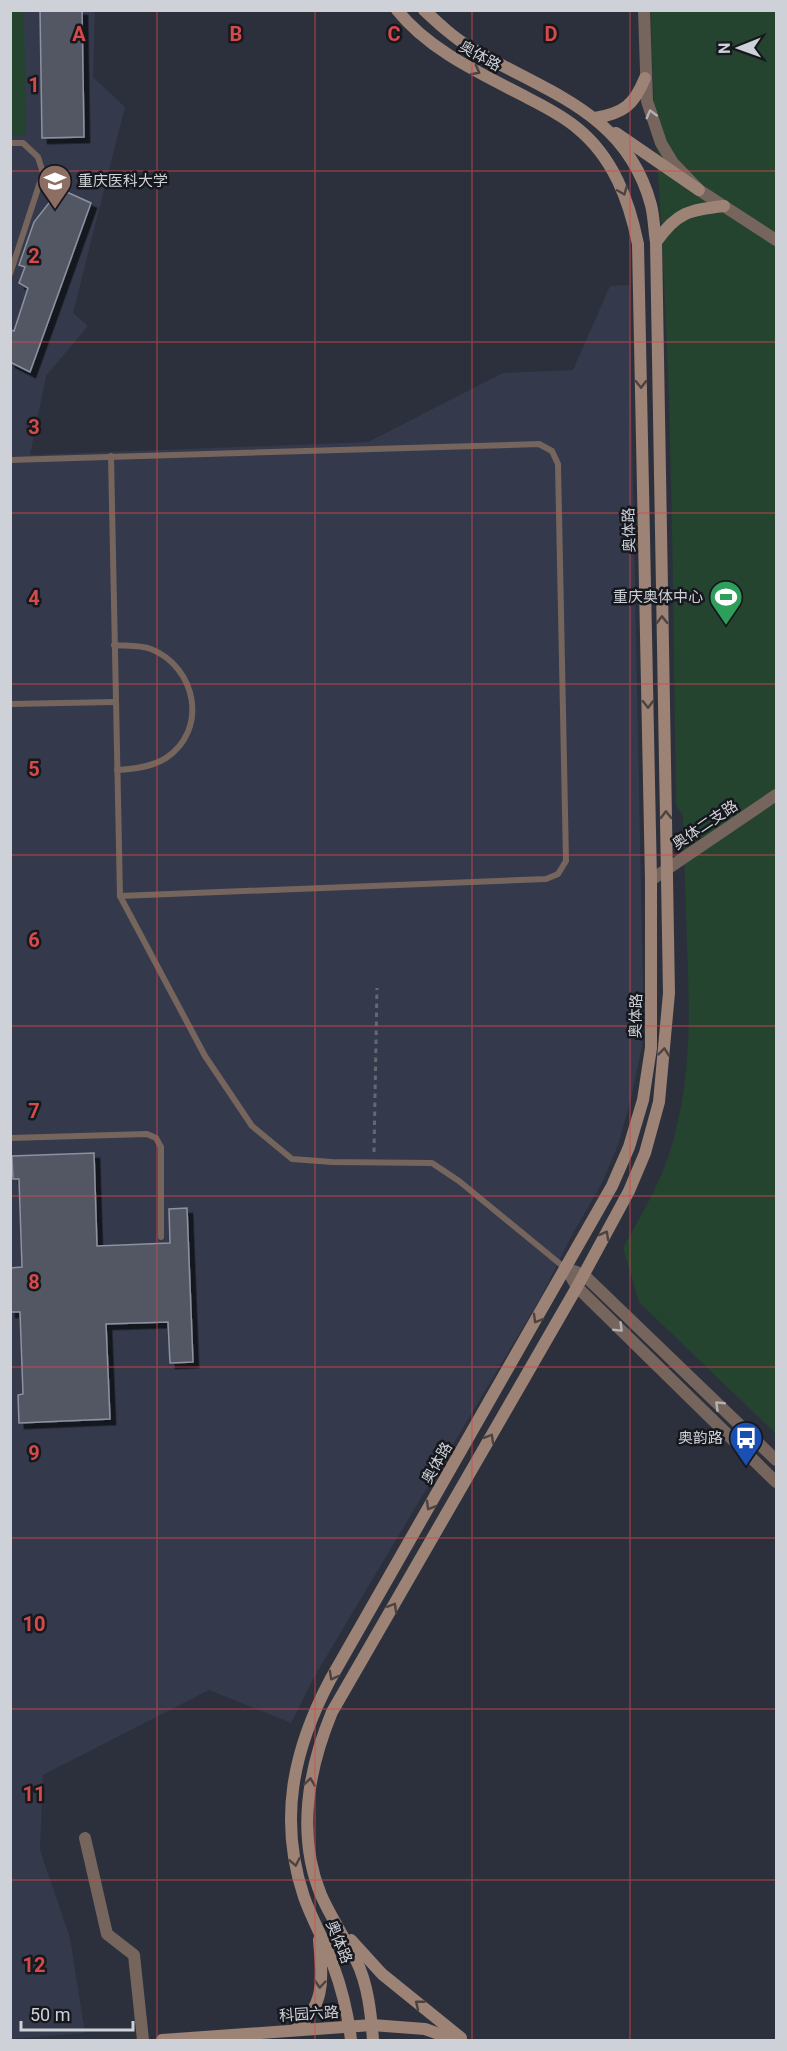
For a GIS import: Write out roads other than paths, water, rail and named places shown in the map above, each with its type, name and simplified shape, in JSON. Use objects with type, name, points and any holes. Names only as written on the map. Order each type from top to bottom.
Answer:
[{"type":"main road","name":"奥体路","points":[[351,2040],[350,2026],[333,1963],[304,1897],[295,1866],[291,1834],[291,1799],[296,1764],[304,1737],[330,1680],[612,1186],[629,1147],[643,1100],[651,1048],[651,879],[638,244],[632,212],[619,181],[601,153],[577,128],[549,109],[459,62],[429,42],[396,10]]},
{"type":"main road","name":"奥体路","points":[[373,2040],[367,1991],[357,1961],[333,1920],[320,1892],[311,1863],[307,1831],[308,1800],[321,1739],[332,1712],[584,1275],[629,1191],[645,1153],[659,1102],[669,993],[656,242],[651,206],[637,170],[617,141],[595,118],[560,96],[469,48],[424,10]]},
{"type":"main road","points":[[595,118],[625,109],[638,94],[645,78]]},
{"type":"main road","points":[[595,118],[699,190]]},
{"type":"main road","points":[[656,242],[668,225],[682,215],[701,209],[724,206]]},
{"type":"main road","points":[[333,1920],[382,1974],[464,2040]]},
{"type":"main road","points":[[295,2030],[308,2020],[316,2007],[321,1990],[318,1930]]},
{"type":"main road","name":"科园六路","points":[[162,2040],[372,2025],[425,2030],[456,2040]]},
{"type":"street","points":[[644,10],[647,101],[661,143],[673,163],[699,190],[777,240]]},
{"type":"street","name":"奥体二支路","points":[[651,879],[777,795]]},
{"type":"street","points":[[566,1268],[584,1275],[777,1460]]},
{"type":"street","points":[[566,1268],[577,1287],[777,1482]]},
{"type":"street","points":[[85,1838],[107,1934],[134,1955],[143,2040]]},
{"type":"lane","points":[[10,143],[23,143],[38,157],[43,172],[10,274]]},
{"type":"lane","points":[[10,460],[539,444],[552,451],[558,464],[566,861],[558,874],[546,879],[120,896]]},
{"type":"lane","points":[[111,456],[120,896],[205,1056],[252,1126],[292,1159],[432,1163],[459,1181],[566,1268]]},
{"type":"lane","points":[[114,645],[149,648],[167,657],[181,670],[190,688],[193,707],[190,727],[181,744],[167,758],[149,766],[117,770]]},
{"type":"lane","points":[[10,704],[115,702]]},
{"type":"lane","points":[[10,1138],[147,1134],[156,1138],[160,1147],[161,1237]]},
{"type":"place","name":"重庆医科大学","points":[[55,210]]},
{"type":"place","name":"重庆奥体中心","points":[[726,626]]},
{"type":"place","name":"奥韵路","points":[[746,1467]]}]
